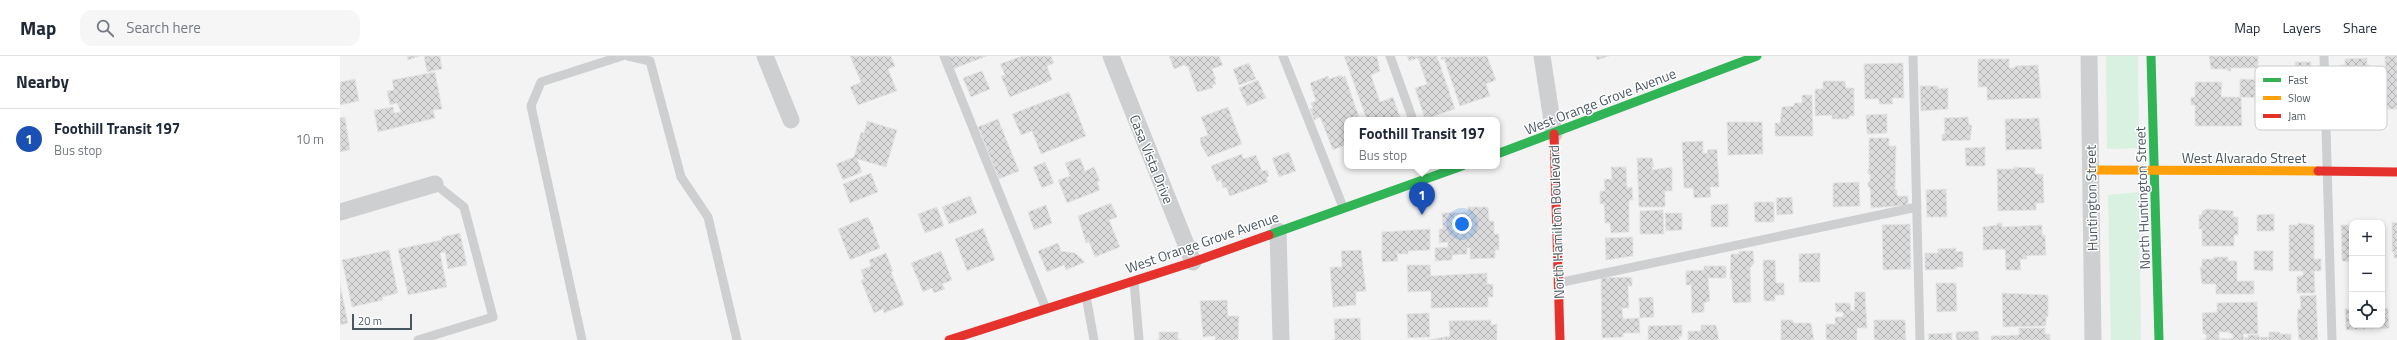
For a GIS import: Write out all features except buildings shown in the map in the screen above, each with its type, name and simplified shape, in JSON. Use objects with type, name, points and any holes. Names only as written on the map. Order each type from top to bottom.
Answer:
[{"type":"street","points":[[765,56],[791,120]]},
{"type":"street","name":"Casa Vista Drive","points":[[1111,56],[1193,262]]},
{"type":"street","name":"North Hamilton Boulevard","points":[[1542,56],[1554,134],[1560,340]]},
{"type":"street","name":"West Orange Grove Avenue","points":[[1500,153],[1554,134],[1757,56]]},
{"type":"street","name":"Huntington Street","points":[[2089,56],[2093,340]]},
{"type":"street","name":"North Huntington Street","points":[[2152,56],[2159,340]]},
{"type":"street","name":"West Orange Grove Avenue","points":[[949,340],[1193,262],[1278,230],[1453,169]]},
{"type":"street","name":"West Alvarado Street","points":[[2091,170],[2397,172]]},
{"type":"street","points":[[340,212],[435,184]]},
{"type":"street","points":[[1278,230],[1281,340]]},
{"type":"lane","points":[[582,340],[531,106],[541,82],[622,56]]},
{"type":"lane","points":[[628,56],[650,61],[681,177],[708,218],[737,340]]},
{"type":"lane","points":[[944,56],[1047,309]]},
{"type":"lane","points":[[1283,56],[1343,208]]},
{"type":"lane","points":[[1390,56],[1412,117]]},
{"type":"lane","points":[[1913,56],[1920,340]]},
{"type":"lane","points":[[2324,56],[2324,66]]},
{"type":"lane","points":[[2326,130],[2332,340]]},
{"type":"lane","points":[[1430,169],[1433,176]]},
{"type":"lane","points":[[418,340],[493,317],[464,207],[435,184]]},
{"type":"lane","points":[[1558,283],[1917,207]]},
{"type":"lane","points":[[1134,281],[1139,340]]},
{"type":"lane","points":[[1086,296],[1094,340]]},
{"type":"green space","points":[[2106,56],[2138,56],[2139,148],[2107,149]]},
{"type":"green space","points":[[2139,192],[2141,340],[2111,340],[2108,195]]},
{"type":"traffic: fast","points":[[1500,153],[1757,56]]},
{"type":"traffic: fast","points":[[2151,56],[2159,340]]},
{"type":"traffic: fast","points":[[1269,235],[1454,169]]},
{"type":"traffic: slow","points":[[2091,170],[2318,171]]},
{"type":"traffic: jam","points":[[1554,134],[1560,340]]},
{"type":"traffic: jam","points":[[2318,171],[2397,172]]},
{"type":"traffic: jam","points":[[949,340],[1193,262],[1269,235]]},
{"type":"place","name":"Foothill Transit 197","points":[[1422,215]]}]
